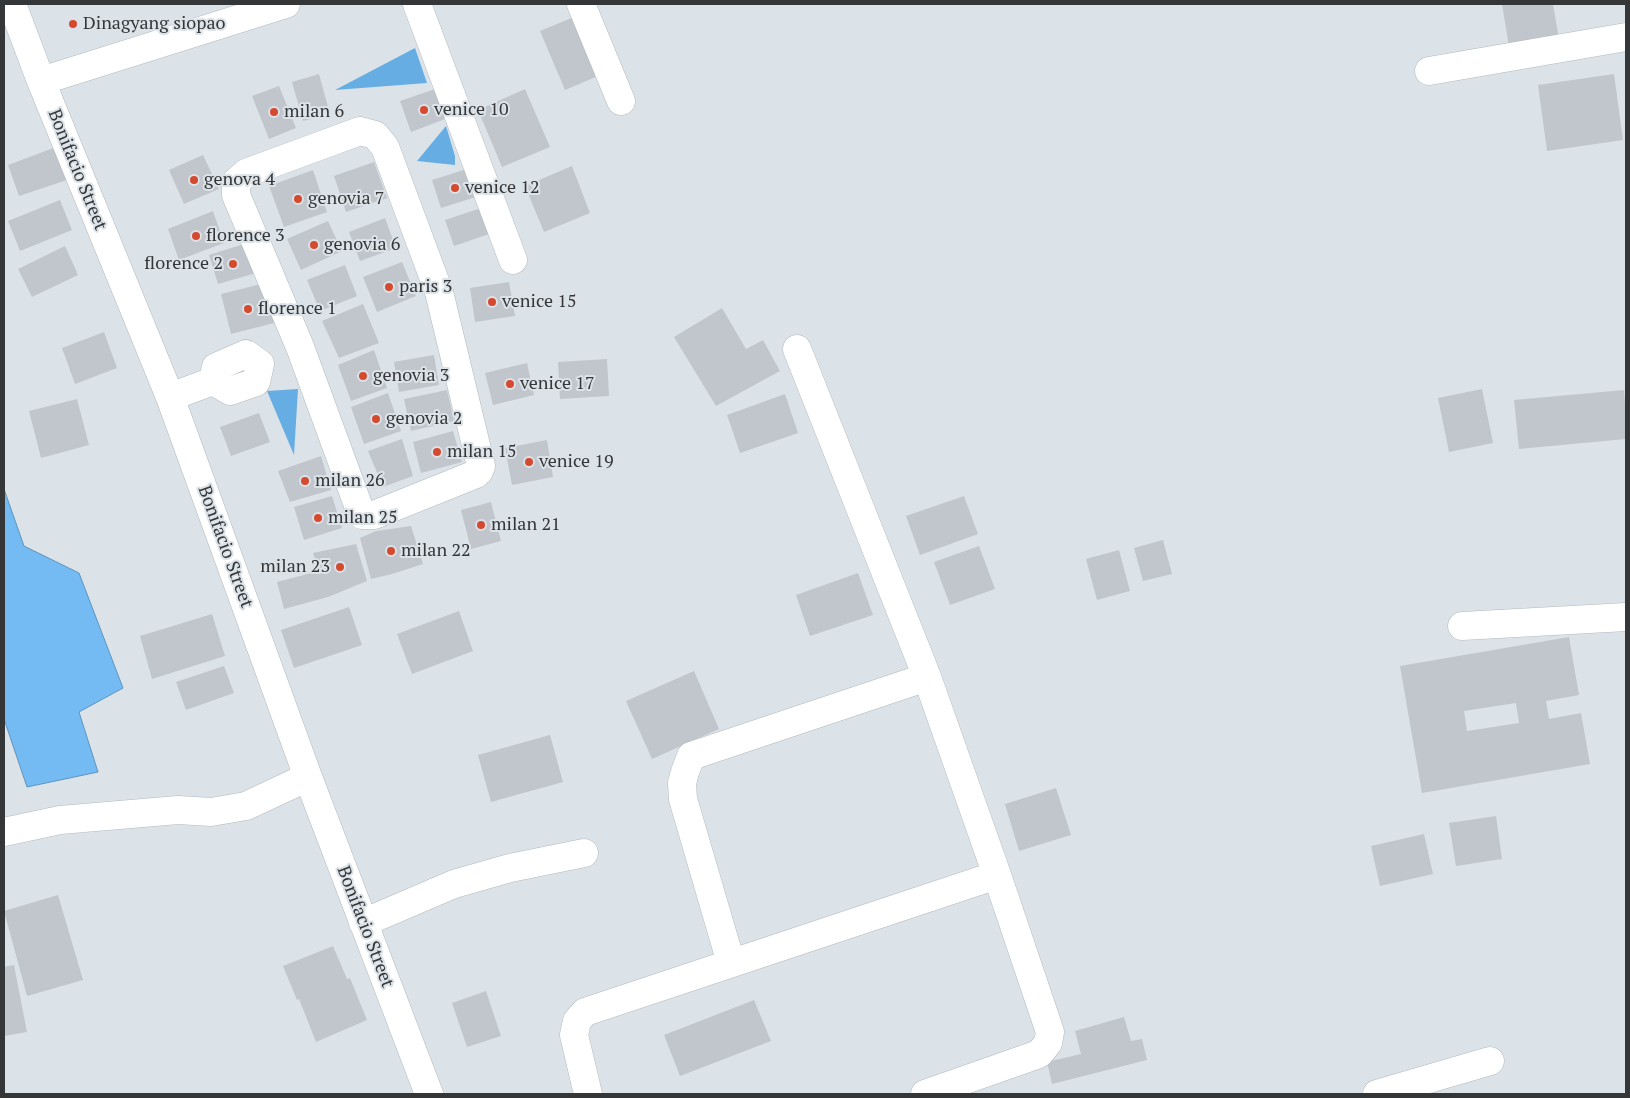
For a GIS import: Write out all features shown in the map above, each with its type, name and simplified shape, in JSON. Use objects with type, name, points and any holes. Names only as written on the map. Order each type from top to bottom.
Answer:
[{"type":"street","name":"Bonifacio Street","points":[[12,4],[41,81],[170,398],[308,777],[429,1094]]},
{"type":"street","points":[[41,81],[286,4]]},
{"type":"street","points":[[416,4],[513,260]]},
{"type":"street","points":[[581,4],[621,101]]},
{"type":"street","points":[[1429,71],[1626,37]]},
{"type":"street","points":[[360,132],[375,135],[385,147],[439,292],[481,466],[480,472],[374,515],[362,514],[300,347],[236,195],[236,182],[246,173],[360,132]]},
{"type":"street","points":[[170,398],[213,381],[216,367],[246,354],[260,364],[300,347]]},
{"type":"street","points":[[797,349],[927,677],[1050,1032],[1048,1043],[1039,1054],[977,1086],[925,1094]]},
{"type":"street","points":[[1462,626],[1626,617]]},
{"type":"street","points":[[731,964],[683,799],[682,783],[691,756],[927,677]]},
{"type":"street","points":[[4,832],[60,820],[178,810],[211,812],[246,806],[308,777]]},
{"type":"street","points":[[363,923],[454,884],[510,868],[584,853]]},
{"type":"street","points":[[588,1094],[574,1035],[577,1020],[585,1012],[997,875]]},
{"type":"street","points":[[1377,1094],[1490,1061]]},
{"type":"shaded area","points":[[415,48],[427,83],[335,90]]},
{"type":"shaded area","points":[[446,126],[455,156],[455,165],[417,161]]},
{"type":"shaded area","points":[[298,389],[294,455],[267,391]]},
{"type":"shaded area","points":[[4,489],[24,546],[79,573],[123,688],[79,712],[98,772],[27,787],[4,719]]},
{"type":"building","points":[[1502,4],[1553,4],[1559,39],[1509,47]]},
{"type":"building","points":[[581,14],[605,73],[565,90],[540,31]]},
{"type":"building","points":[[319,74],[330,114],[303,121],[292,82]]},
{"type":"building","points":[[1614,74],[1623,140],[1547,151],[1538,85]]},
{"type":"building","name":"milan 6","points":[[279,86],[296,128],[269,139],[252,96]]},
{"type":"building","name":"venice 10","points":[[438,88],[448,118],[411,132],[400,101]]},
{"type":"building","points":[[525,89],[550,147],[502,167],[478,110]]},
{"type":"building","points":[[56,147],[67,180],[19,196],[8,165]]},
{"type":"building","name":"genova 4","points":[[203,155],[219,189],[184,204],[169,170]]},
{"type":"building","points":[[374,162],[387,198],[346,212],[334,176]]},
{"type":"building","points":[[572,166],[590,213],[544,232],[525,186]]},
{"type":"building","name":"venice 12","points":[[470,168],[479,196],[441,208],[432,180]]},
{"type":"building","name":"genovia 7","points":[[313,170],[327,212],[284,227],[269,186]]},
{"type":"building","points":[[60,200],[72,230],[20,251],[8,221]]},
{"type":"building","points":[[484,207],[492,233],[454,246],[445,220]]},
{"type":"building","name":"florence 3","points":[[213,211],[224,243],[179,260],[168,229]]},
{"type":"building","points":[[385,218],[396,248],[360,261],[349,232]]},
{"type":"building","name":"genovia 6","points":[[328,221],[342,251],[301,270],[287,239]]},
{"type":"building","name":"florence 2","points":[[247,243],[256,273],[218,284],[209,255]]},
{"type":"building","points":[[65,246],[78,275],[32,297],[18,269]]},
{"type":"building","name":"paris 3","points":[[402,262],[416,296],[377,312],[363,277]]},
{"type":"building","points":[[345,265],[357,296],[320,311],[307,280]]},
{"type":"building","name":"venice 15","points":[[509,282],[515,316],[475,322],[470,288]]},
{"type":"building","name":"florence 1","points":[[265,283],[274,323],[231,334],[221,294]]},
{"type":"building","points":[[363,304],[379,343],[339,358],[322,321]]},
{"type":"building","points":[[722,308],[746,349],[763,340],[780,371],[716,406],[674,337]]},
{"type":"building","points":[[104,332],[117,368],[75,384],[62,348]]},
{"type":"building","name":"genovia 3","points":[[374,350],[387,388],[351,401],[338,365]]},
{"type":"building","points":[[434,355],[439,385],[399,392],[394,362]]},
{"type":"building","points":[[607,359],[609,396],[560,399],[558,362]]},
{"type":"building","name":"venice 17","points":[[527,363],[534,395],[493,405],[485,373]]},
{"type":"building","points":[[1482,389],[1493,443],[1449,452],[1438,398]]},
{"type":"building","points":[[447,390],[454,421],[411,431],[404,399]]},
{"type":"building","points":[[1624,390],[1626,439],[1519,449],[1514,400]]},
{"type":"building","name":"genovia 2","points":[[388,393],[401,431],[364,444],[351,407]]},
{"type":"building","points":[[785,394],[798,433],[740,453],[727,415]]},
{"type":"building","points":[[77,399],[89,445],[41,458],[29,411]]},
{"type":"building","points":[[259,413],[270,442],[231,456],[220,427]]},
{"type":"building","name":"milan 15","points":[[453,431],[462,462],[421,473],[413,442]]},
{"type":"building","points":[[402,439],[413,476],[383,487],[368,451]]},
{"type":"building","name":"venice 19","points":[[547,440],[553,477],[512,485],[505,448]]},
{"type":"building","name":"milan 26","points":[[321,456],[331,490],[290,502],[278,471]]},
{"type":"building","name":"milan 25","points":[[332,496],[342,528],[304,540],[294,507]]},
{"type":"building","points":[[964,496],[978,534],[920,555],[906,516]]},
{"type":"building","name":"milan 21","points":[[491,502],[501,541],[471,549],[461,510]]},
{"type":"building","name":"milan 22","points":[[411,526],[423,564],[371,579],[360,538],[376,531]]},
{"type":"building","points":[[1163,540],[1172,574],[1143,581],[1134,548]]},
{"type":"building","points":[[356,544],[367,581],[328,597],[284,609],[277,582],[319,571],[313,553]]},
{"type":"building","points":[[979,546],[995,589],[950,605],[934,562]]},
{"type":"building","points":[[1119,550],[1130,591],[1097,600],[1086,559]]},
{"type":"building","points":[[858,573],[873,615],[810,636],[796,595]]},
{"type":"building","points":[[349,607],[362,645],[294,668],[281,630]]},
{"type":"building","points":[[459,611],[473,651],[412,674],[397,634]]},
{"type":"building","points":[[212,614],[225,656],[152,679],[140,636]]},
{"type":"building","points":[[1569,637],[1579,695],[1546,701],[1549,719],[1581,713],[1590,764],[1422,793],[1400,666]],"holes":[[[1516,703],[1519,723],[1467,731],[1464,711]]]},
{"type":"building","points":[[224,666],[234,693],[186,710],[176,682]]},
{"type":"building","points":[[694,671],[719,729],[652,759],[626,701]]},
{"type":"building","points":[[550,735],[563,782],[491,802],[478,755]]},
{"type":"building","points":[[1056,788],[1071,835],[1019,851],[1005,804]]},
{"type":"building","points":[[1496,816],[1502,859],[1456,866],[1449,823]]},
{"type":"building","points":[[1424,834],[1433,874],[1380,886],[1371,846]]},
{"type":"building","points":[[58,895],[83,980],[27,996],[4,911]]},
{"type":"building","points":[[333,946],[347,979],[350,978],[367,1020],[316,1042],[299,999],[297,1000],[283,966]]},
{"type":"building","points":[[14,965],[27,1032],[4,1036],[4,967]]},
{"type":"building","points":[[486,991],[501,1036],[467,1047],[452,1003]]},
{"type":"building","points":[[754,1000],[771,1041],[680,1076],[664,1035]]},
{"type":"building","points":[[1124,1017],[1131,1041],[1142,1039],[1147,1060],[1052,1084],[1047,1062],[1081,1054],[1075,1031]]},
{"type":"place","name":"Dinagyang siopao","points":[[73,24]]},
{"type":"place","name":"venice 10","points":[[424,110]]},
{"type":"place","name":"milan 6","points":[[274,112]]},
{"type":"place","name":"genova 4","points":[[194,180]]},
{"type":"place","name":"venice 12","points":[[455,188]]},
{"type":"place","name":"genovia 7","points":[[298,199]]},
{"type":"place","name":"florence 3","points":[[196,236]]},
{"type":"place","name":"genovia 6","points":[[314,245]]},
{"type":"place","name":"florence 2","points":[[233,264]]},
{"type":"place","name":"paris 3","points":[[389,287]]},
{"type":"place","name":"venice 15","points":[[492,302]]},
{"type":"place","name":"florence 1","points":[[248,309]]},
{"type":"place","name":"genovia 3","points":[[363,376]]},
{"type":"place","name":"venice 17","points":[[510,384]]},
{"type":"place","name":"genovia 2","points":[[376,419]]},
{"type":"place","name":"milan 15","points":[[437,452]]},
{"type":"place","name":"venice 19","points":[[529,462]]},
{"type":"place","name":"milan 26","points":[[305,481]]},
{"type":"place","name":"milan 25","points":[[318,518]]},
{"type":"place","name":"milan 21","points":[[481,525]]},
{"type":"place","name":"milan 22","points":[[391,551]]},
{"type":"place","name":"milan 23","points":[[340,567]]}]
